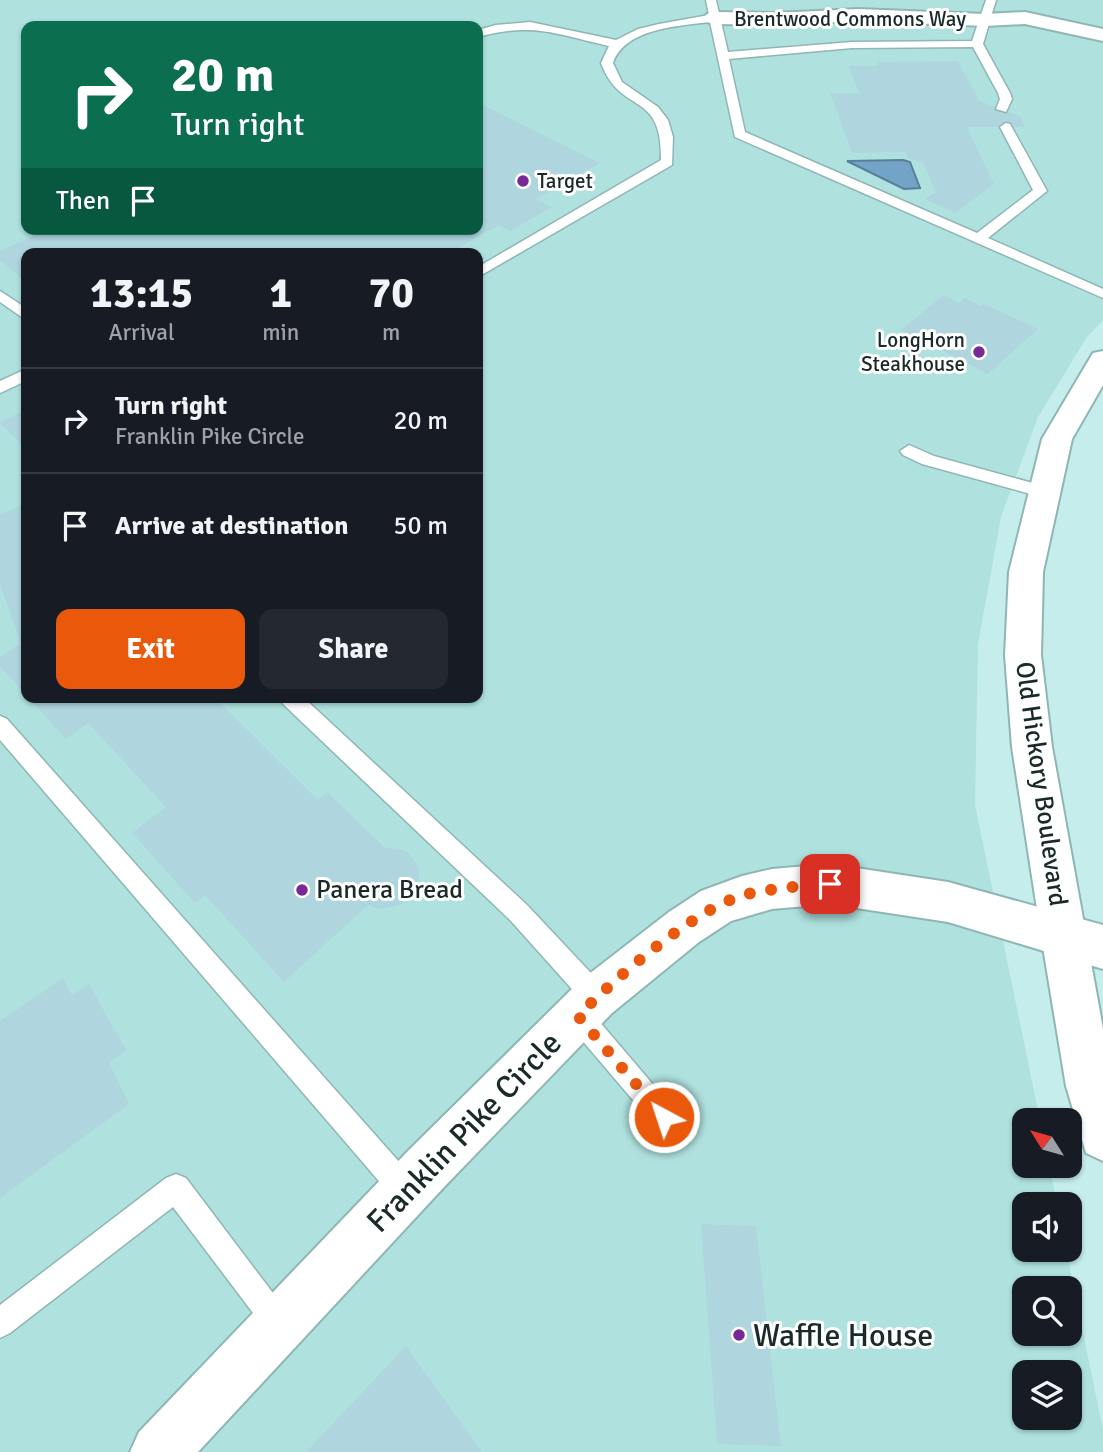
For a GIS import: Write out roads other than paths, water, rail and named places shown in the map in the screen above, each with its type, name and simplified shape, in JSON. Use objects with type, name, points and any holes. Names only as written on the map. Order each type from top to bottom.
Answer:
[{"type":"street","name":"Brentwood Commons Way","points":[[713,9],[775,19],[988,10],[1103,35]]},
{"type":"street","name":"Brentwood Commons Way","points":[[988,10],[1103,50]]},
{"type":"street","name":"Old Hickory Boulevard","points":[[1103,360],[1058,439],[1026,572],[1023,655],[1032,747],[1083,941],[1090,1086],[1103,1136]]},
{"type":"street","name":"Franklin Pike Circle","points":[[159,1452],[278,1323],[587,1006],[684,927],[716,906],[742,896],[772,890],[830,884],[948,902],[1083,941]]},
{"type":"lane","points":[[483,270],[667,162],[667,134],[658,114],[620,87],[610,76],[608,61],[617,44],[656,26],[713,9],[739,134],[1103,294]]},
{"type":"lane","points":[[988,10],[977,44],[1004,93],[1006,99],[1002,109]]},
{"type":"lane","points":[[483,32],[497,27],[534,24],[617,44]]},
{"type":"lane","points":[[724,56],[852,45],[977,44]]},
{"type":"lane","points":[[978,239],[1041,191],[1006,127]]},
{"type":"lane","points":[[0,295],[21,312]]},
{"type":"lane","points":[[0,388],[21,377]]},
{"type":"lane","points":[[909,451],[928,460],[1045,492]]},
{"type":"lane","points":[[295,703],[519,913],[664,1117]]},
{"type":"lane","points":[[0,725],[406,1191]]},
{"type":"lane","points":[[0,1322],[176,1188],[278,1323]]},
{"type":"place","name":"Target","points":[[523,181]]},
{"type":"place","name":"LongHorn Steakhouse","points":[[979,352]]},
{"type":"place","name":"Panera Bread","points":[[302,890]]},
{"type":"place","name":"Waffle House","points":[[739,1335]]}]
